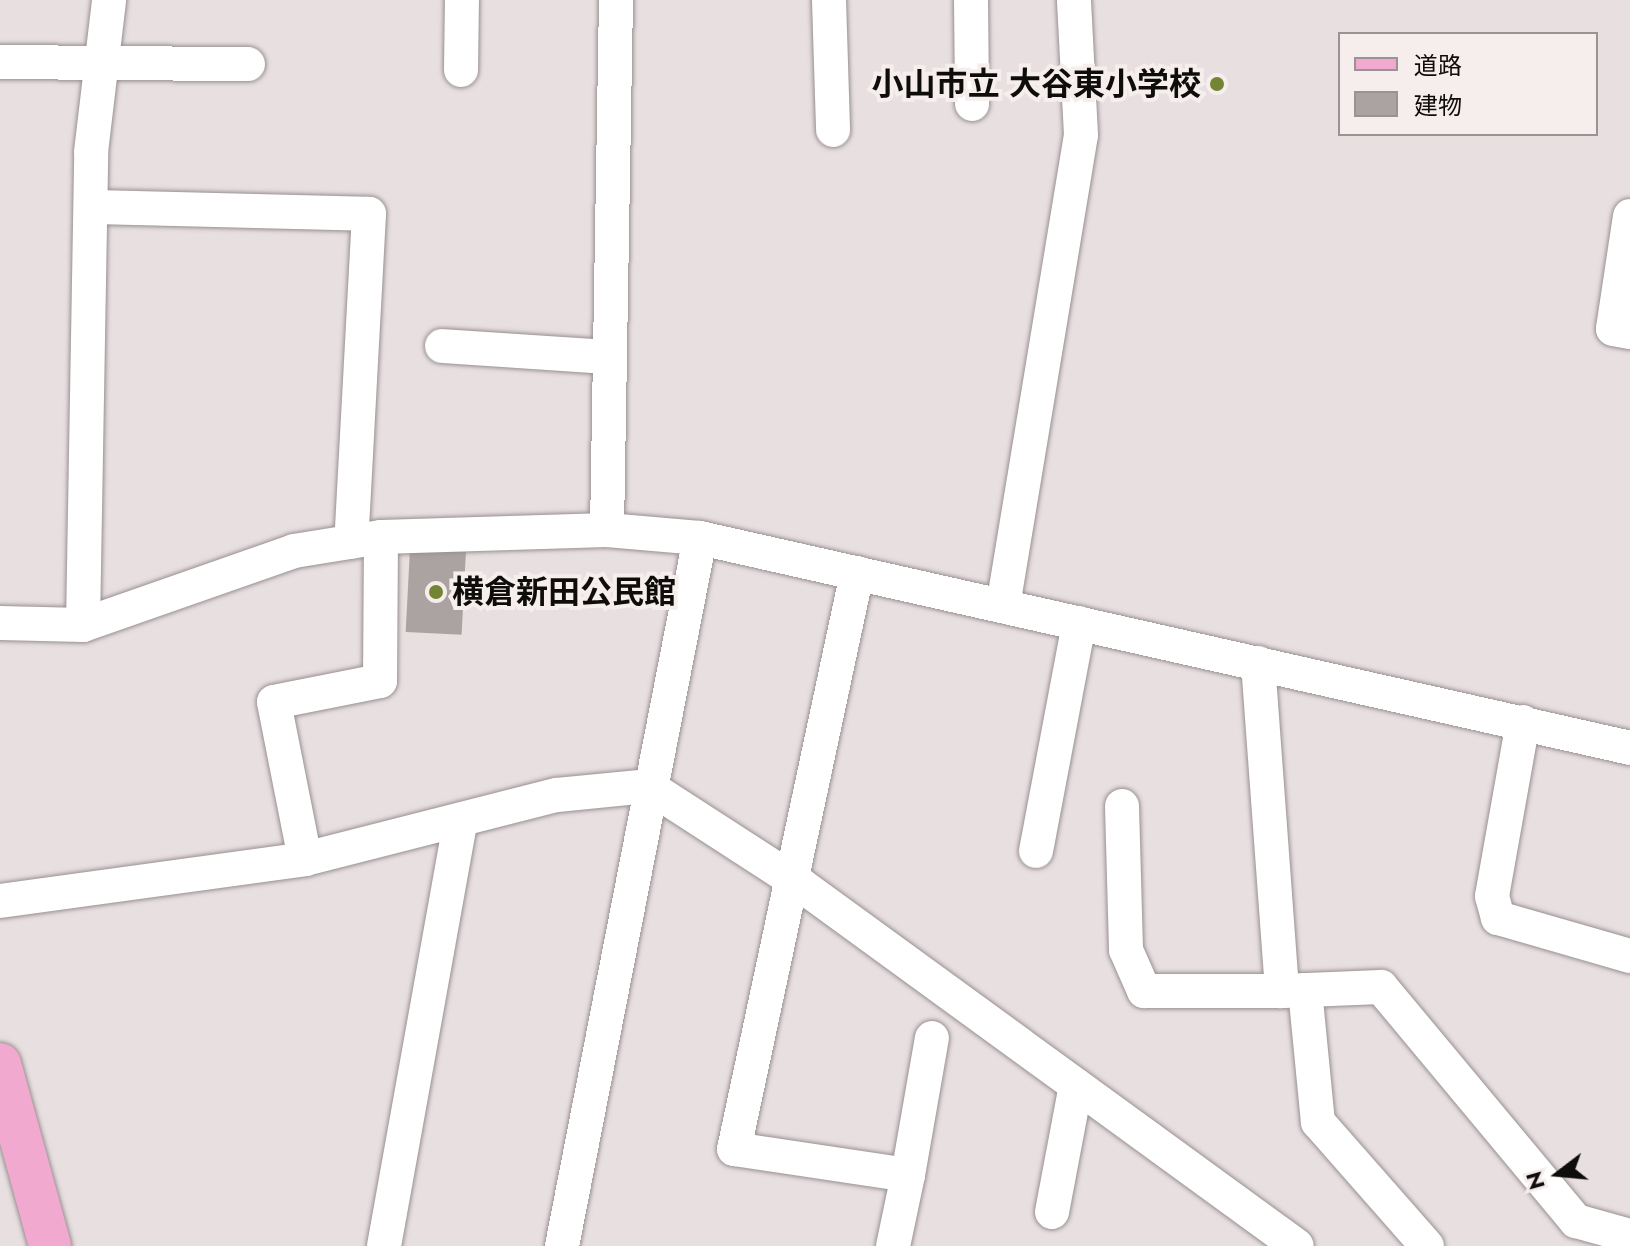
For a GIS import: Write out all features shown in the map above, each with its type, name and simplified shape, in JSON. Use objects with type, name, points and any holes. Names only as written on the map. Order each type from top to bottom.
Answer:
[{"type":"main road","points":[[0,1064],[50,1246]]},
{"type":"street","points":[[83,625],[92,207],[99,66],[109,0]]},
{"type":"street","points":[[461,70],[462,0]]},
{"type":"street","points":[[607,530],[606,357],[616,0]]},
{"type":"street","points":[[829,0],[833,130]]},
{"type":"street","points":[[971,0],[972,104]]},
{"type":"street","points":[[1003,606],[1081,135],[1074,0]]},
{"type":"street","points":[[0,62],[99,66],[248,64]]},
{"type":"street","points":[[92,207],[369,214],[366,540],[380,681],[274,702],[305,859]]},
{"type":"street","points":[[1630,216],[1613,329],[1630,332]]},
{"type":"street","points":[[442,346],[606,357]]},
{"type":"street","points":[[0,623],[83,625],[294,551],[366,540],[607,530],[700,538],[1630,748]]},
{"type":"street","points":[[562,1246],[648,786],[700,538]]},
{"type":"street","points":[[857,573],[734,1149],[908,1175]]},
{"type":"street","points":[[1036,851],[1079,623]]},
{"type":"street","points":[[1258,663],[1294,991],[1318,1122],[1427,1246]]},
{"type":"street","points":[[1523,722],[1492,896],[1498,918],[1630,956]]},
{"type":"street","points":[[0,901],[305,859],[557,795],[648,786],[793,879],[1297,1246]]},
{"type":"street","points":[[1122,806],[1126,950],[1144,991],[1294,991],[1381,987],[1576,1221],[1630,1236]]},
{"type":"street","points":[[384,1246],[461,820]]},
{"type":"street","points":[[893,1246],[932,1038]]},
{"type":"street","points":[[1052,1212],[1076,1085]]},
{"type":"building","name":"横倉新田公民館","points":[[410,549],[466,552],[462,635],[406,632]]},
{"type":"place","name":"小山市立 大谷東小学校","points":[[1217,84]]},
{"type":"place","name":"横倉新田公民館","points":[[436,592]]}]
